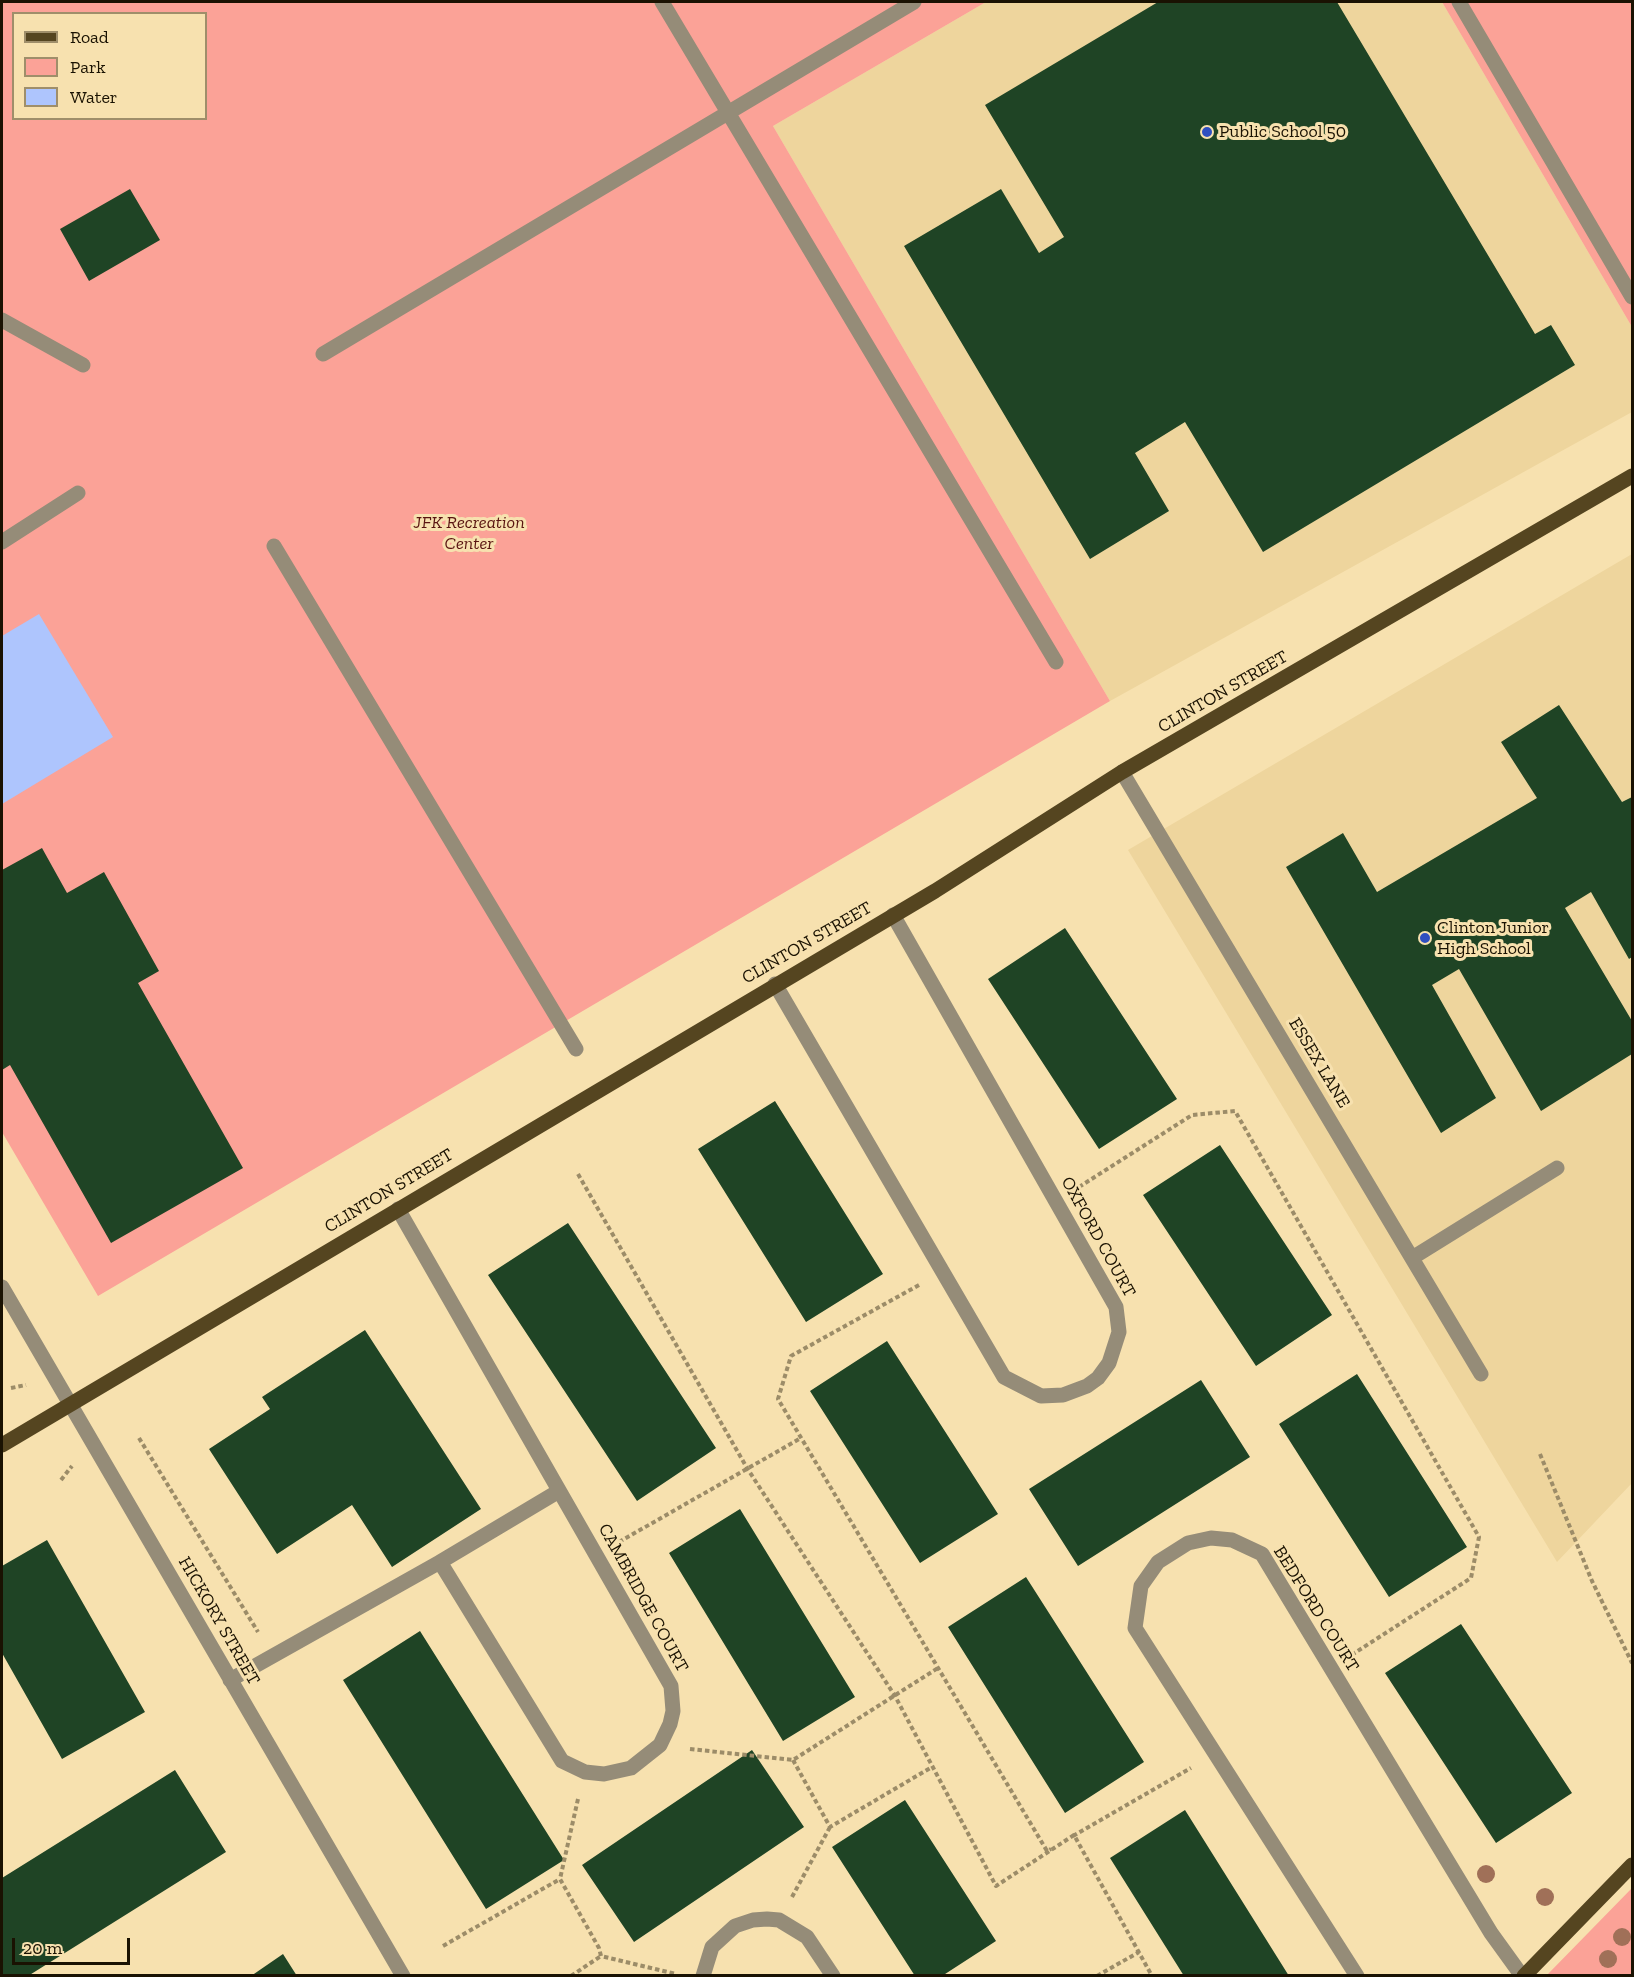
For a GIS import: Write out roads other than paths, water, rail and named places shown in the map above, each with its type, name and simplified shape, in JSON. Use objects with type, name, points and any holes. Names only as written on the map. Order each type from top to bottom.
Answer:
[{"type":"main road","name":"CLINTON STREET","points":[[2,1445],[892,915],[1122,772],[1632,476]]},
{"type":"main road","points":[[1523,1976],[1632,1865]]},
{"type":"street","points":[[662,2],[1056,662]]},
{"type":"street","points":[[322,354],[914,2]]},
{"type":"street","points":[[1459,2],[1632,297]]},
{"type":"street","points":[[2,320],[83,365]]},
{"type":"street","points":[[2,542],[78,493]]},
{"type":"street","points":[[274,546],[576,1050]]},
{"type":"street","name":"ESSEX LANE","points":[[1122,772],[1481,1374]]},
{"type":"street","name":"OXFORD COURT","points":[[775,984],[941,1273],[1004,1377],[1041,1396],[1063,1395],[1087,1386],[1098,1378],[1110,1363],[1119,1332],[1116,1307],[892,915]]},
{"type":"street","points":[[1412,1258],[1557,1168]]},
{"type":"street","name":"CAMBRIDGE COURT","points":[[398,1209],[671,1686],[673,1711],[660,1745],[631,1768],[604,1774],[585,1772],[562,1761],[440,1562]]},
{"type":"street","name":"HICKORY STREET","points":[[2,1287],[403,1976]]},
{"type":"street","points":[[230,1680],[440,1562],[560,1491]]},
{"type":"street","name":"BEDFORD COURT","points":[[1357,1976],[1135,1628],[1142,1586],[1158,1562],[1188,1543],[1211,1538],[1233,1540],[1262,1554],[1491,1933],[1523,1976]]},
{"type":"street","points":[[704,1976],[703,1970],[712,1947],[735,1926],[753,1920],[779,1920],[807,1937],[833,1976]]},
{"type":"water","points":[[39,614],[113,737],[2,804],[2,636]]},
{"type":"place","name":"Public School 50","points":[[1207,132]]},
{"type":"place","name":"Clinton Junior High School","points":[[1425,938]]},
{"type":"park label","name":"JFK Recreation Center","points":[[469,533]]}]
